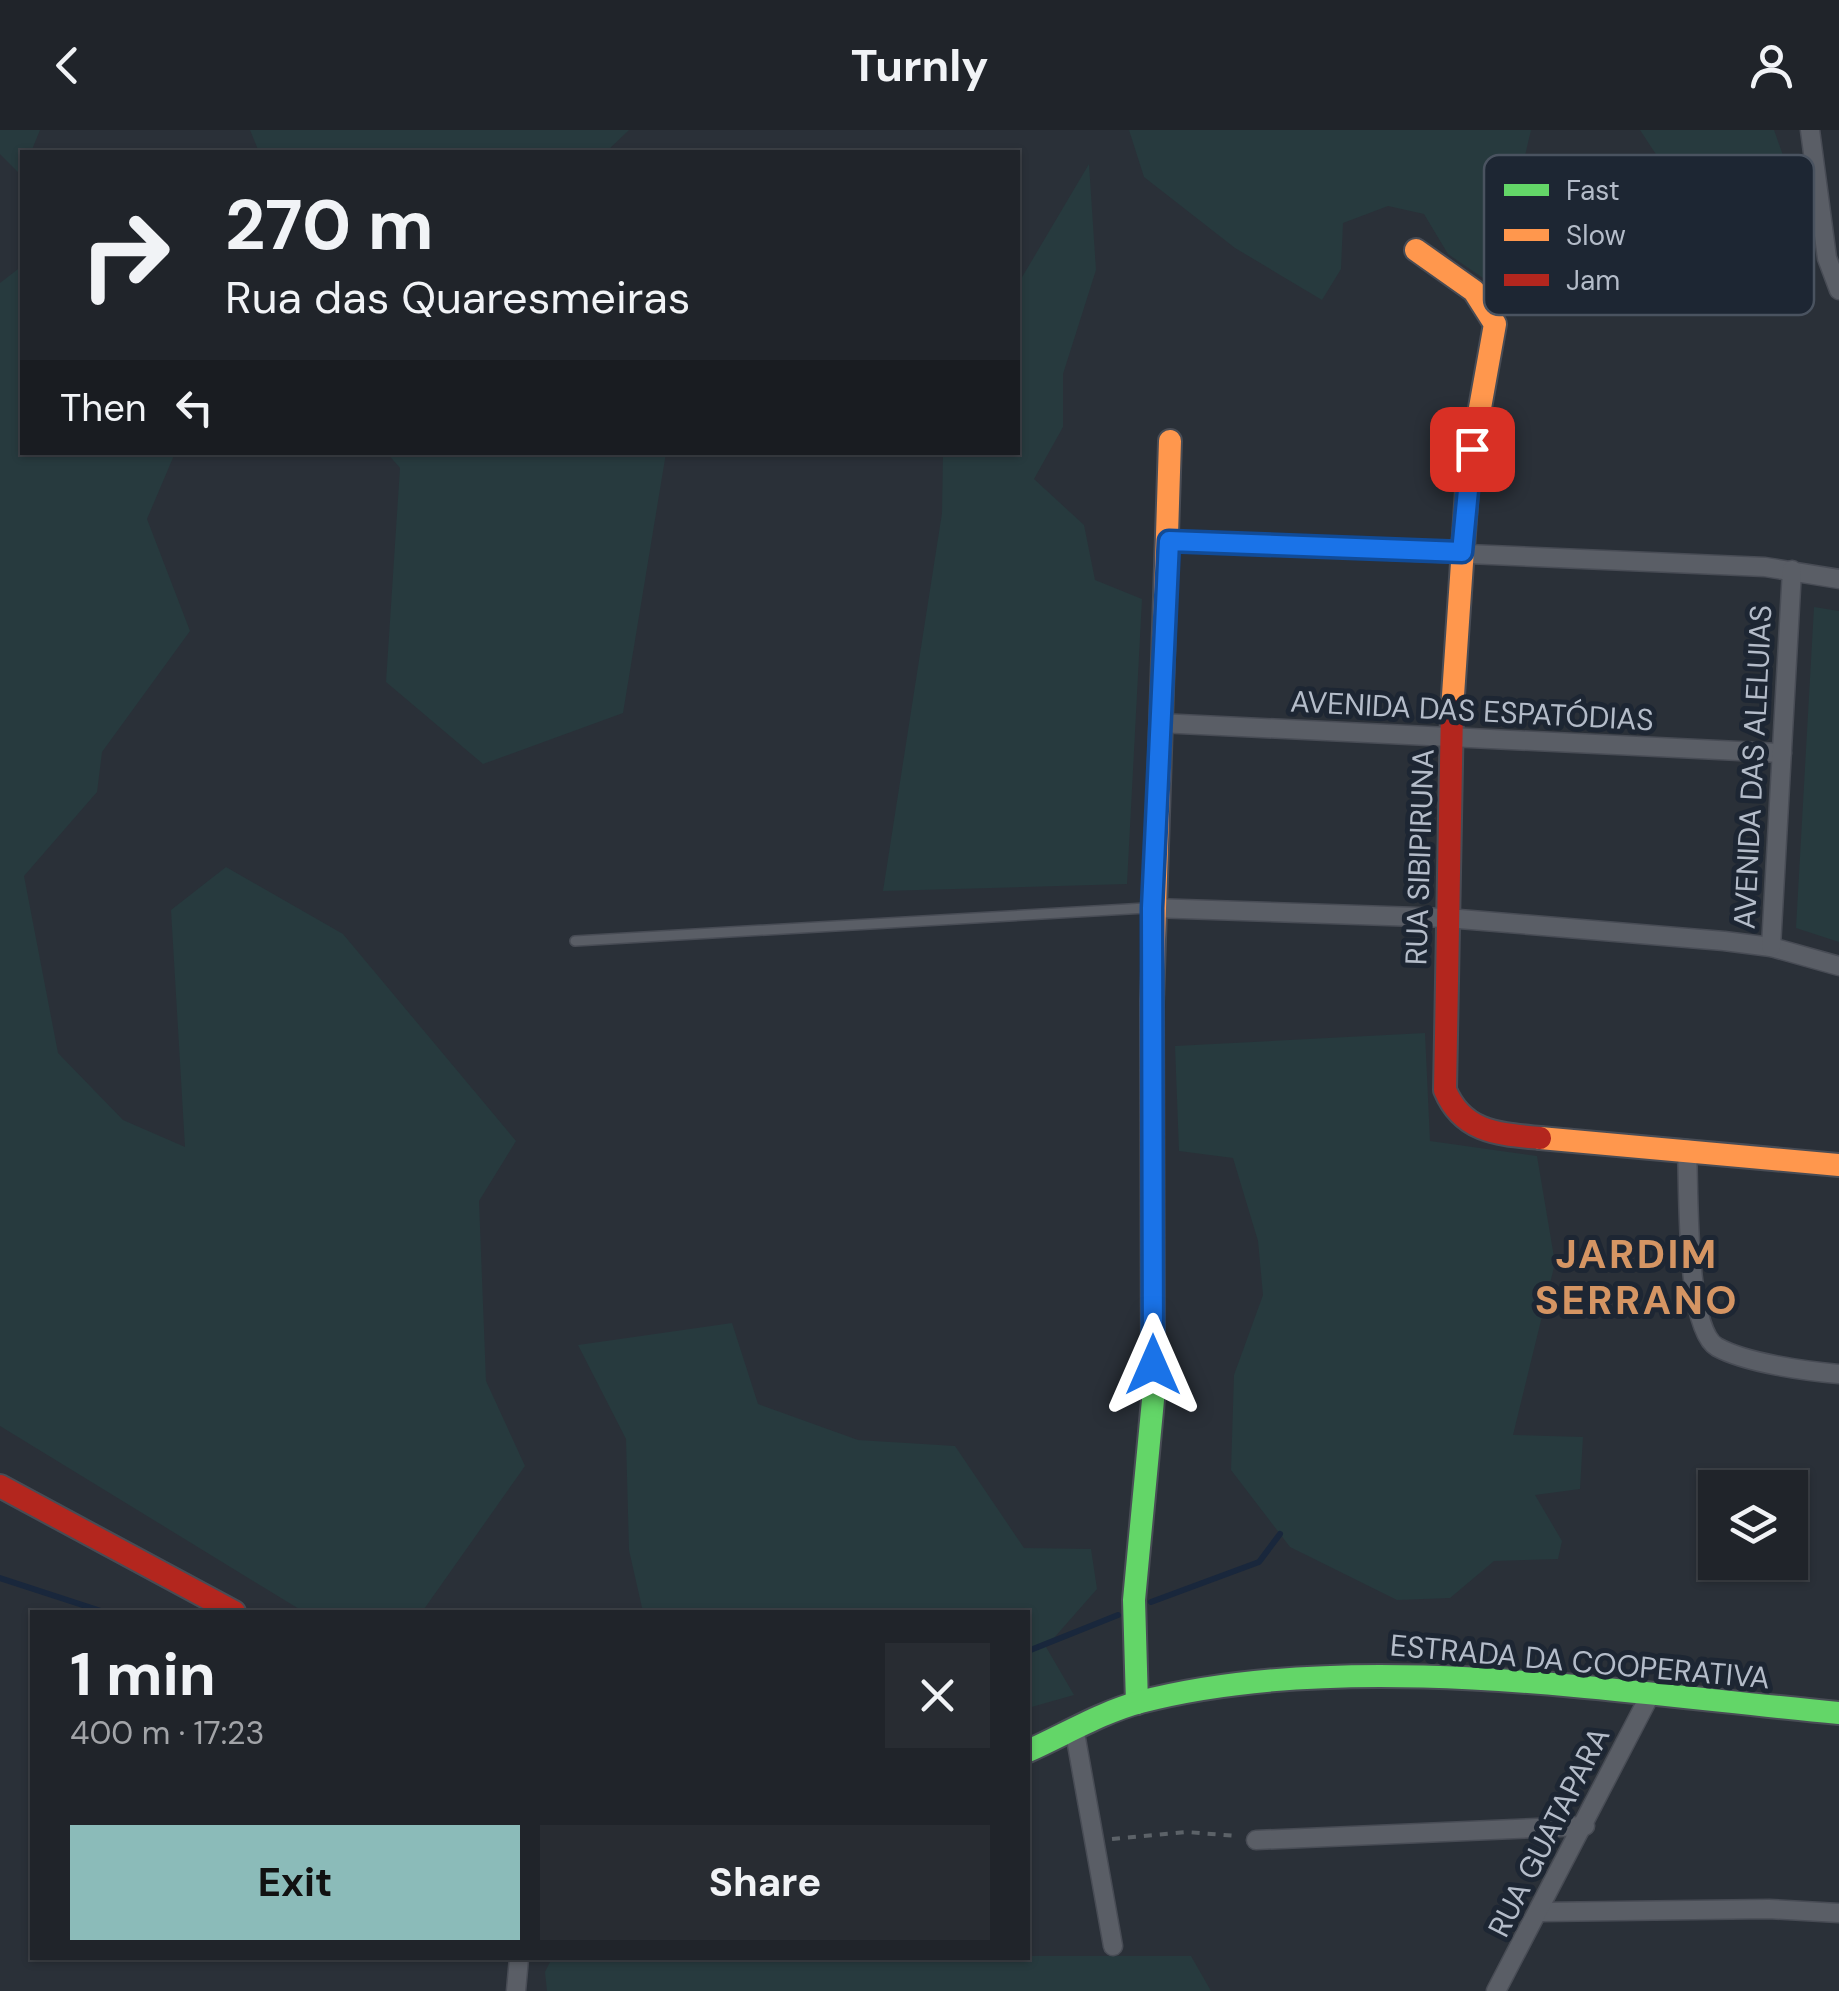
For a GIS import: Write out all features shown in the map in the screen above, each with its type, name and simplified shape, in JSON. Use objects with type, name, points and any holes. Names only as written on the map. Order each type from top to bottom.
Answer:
[{"type":"street","points":[[1810,130],[1813,155]]},
{"type":"street","points":[[1814,160],[1827,258],[1839,290]]},
{"type":"street","name":"RUA SIBIPIRUNA","points":[[1416,250],[1473,290],[1484,304]]},
{"type":"street","name":"RUA SIBIPIRUNA","points":[[1492,315],[1472,449],[1462,552],[1447,918],[1446,1090],[1457,1115],[1489,1133],[1839,1165]]},
{"type":"street","points":[[1137,1704],[1134,1600],[1153,1400],[1152,908],[1170,441]]},
{"type":"street","points":[[1169,541],[1792,570],[1839,578]]},
{"type":"street","name":"AVENIDA DAS ALELUIAS","points":[[1152,908],[1447,918],[1771,947],[1792,570]]},
{"type":"street","name":"AVENIDA DAS ESPATÓDIAS","points":[[1160,723],[1782,753]]},
{"type":"street","points":[[1771,947],[1839,966]]},
{"type":"street","points":[[1687,1150],[1696,1306],[1706,1336],[1716,1346],[1748,1356],[1839,1374]]},
{"type":"street","points":[[0,1486],[93,1538],[176,1576],[231,1610]]},
{"type":"street","name":"ESTRADA DA COOPERATIVA","points":[[1030,1750],[1137,1704],[1221,1687],[1379,1676],[1474,1679],[1839,1713]]},
{"type":"street","name":"RUA GUATAPARA","points":[[1496,1991],[1586,1826],[1649,1698]]},
{"type":"street","points":[[1075,1733],[1114,1946]]},
{"type":"street","points":[[1256,1840],[1586,1826]]},
{"type":"street","points":[[1541,1912],[1769,1909],[1839,1913]]},
{"type":"street","points":[[516,1991],[519,1960]]},
{"type":"lane","points":[[575,941],[1152,908]]},
{"type":"path","points":[[1095,1841],[1187,1832],[1256,1840]]},
{"type":"green space","points":[[0,130],[40,130],[32,150],[20,150],[20,174],[0,154]]},
{"type":"green space","points":[[250,130],[629,130],[608,150],[258,150]]},
{"type":"green space","points":[[1129,130],[1531,130],[1525,155],[1484,155],[1484,279],[1448,254],[1424,214],[1388,206],[1343,223],[1341,269],[1322,300],[1235,248],[1144,177]]},
{"type":"green space","points":[[1640,130],[1774,130],[1783,155],[1656,155]]},
{"type":"green space","points":[[1089,164],[1096,270],[1063,374],[1063,427],[1034,479],[1084,525],[1095,580],[1142,599],[1127,884],[883,891],[942,513],[943,455],[1020,455],[1020,281]]},
{"type":"green space","points":[[20,268],[20,455],[174,455],[147,519],[190,631],[102,752],[97,792],[24,876],[58,1053],[123,1120],[185,1147],[171,910],[226,867],[343,934],[516,1141],[479,1201],[486,1381],[525,1466],[423,1610],[301,1610],[0,1426],[0,283]]},
{"type":"green space","points":[[389,455],[666,455],[623,713],[483,764],[386,682],[400,468]]},
{"type":"green space","points":[[1814,607],[1839,611],[1839,942],[1796,928]]},
{"type":"green space","points":[[1425,1033],[1430,1141],[1537,1156],[1555,1263],[1513,1435],[1583,1437],[1580,1489],[1535,1495],[1562,1541],[1558,1559],[1494,1561],[1450,1598],[1397,1600],[1290,1547],[1231,1470],[1234,1375],[1263,1295],[1258,1241],[1233,1158],[1179,1151],[1175,1046]]},
{"type":"green space","points":[[732,1323],[758,1404],[858,1440],[955,1446],[1024,1548],[1091,1549],[1097,1589],[1046,1647],[1074,1695],[1030,1707],[1030,1610],[643,1610],[629,1550],[626,1439],[578,1345]]},
{"type":"green space","points":[[1191,1956],[1211,1991],[547,1991],[545,1972],[551,1960],[1030,1960],[1030,1957]]},
{"type":"waterway","points":[[1151,1602],[1259,1562],[1280,1534]]},
{"type":"waterway","points":[[0,1578],[98,1610]]},
{"type":"waterway","points":[[1030,1650],[1118,1615]]},
{"type":"traffic: fast","points":[[1137,1703],[1134,1600],[1153,1400],[1152,1002]]},
{"type":"traffic: fast","points":[[1030,1750],[1140,1702],[1222,1686],[1308,1678],[1488,1679],[1839,1713]]},
{"type":"traffic: slow","points":[[1416,250],[1474,291],[1484,307]]},
{"type":"traffic: slow","points":[[1452,710],[1468,475],[1495,324],[1489,315]]},
{"type":"traffic: slow","points":[[1152,1002],[1170,441]]},
{"type":"traffic: slow","points":[[1540,1138],[1839,1165]]},
{"type":"traffic: jam","points":[[1452,710],[1445,1090],[1472,1123],[1497,1132],[1540,1138]]},
{"type":"traffic: jam","points":[[0,1486],[230,1610]]},
{"type":"district","name":"JARDIM SERRANO","points":[[1637,1277]]},
{"type":"route","points":[[1153,1365],[1152,908],[1169,541],[1462,552],[1472,449]]}]
